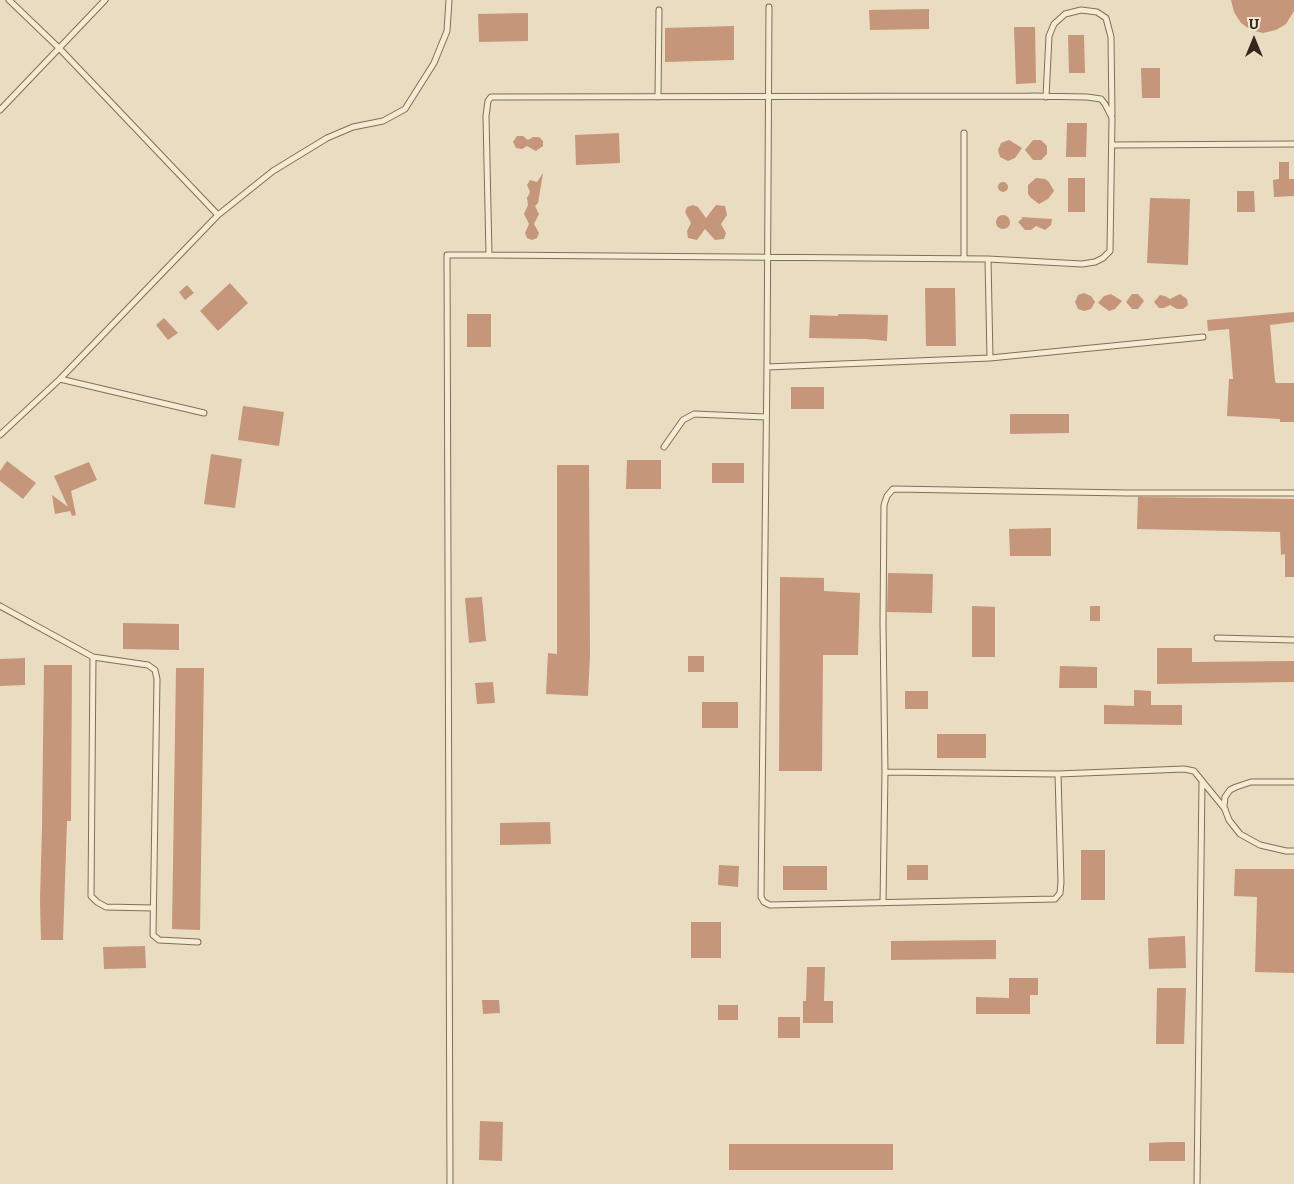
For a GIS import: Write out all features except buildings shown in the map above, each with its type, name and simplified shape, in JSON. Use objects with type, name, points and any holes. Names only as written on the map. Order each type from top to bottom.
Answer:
[{"type":"lane","points":[[10,0],[60,48],[218,215]]},
{"type":"lane","points":[[0,110],[105,0]]},
{"type":"lane","points":[[0,435],[60,379],[218,215],[273,171],[327,138],[353,127],[383,121],[405,109],[434,63],[448,31],[449,0]]},
{"type":"lane","points":[[769,6],[761,896],[764,902],[770,905],[1055,899],[1060,893],[1061,882],[1058,774]]},
{"type":"lane","points":[[658,97],[660,10]]},
{"type":"lane","points":[[450,1184],[447,256],[988,259],[1082,264],[1095,262],[1103,258],[1110,250],[1112,145],[1111,37],[1106,18],[1097,12],[1081,10],[1065,14],[1054,24],[1049,36],[1046,97]]},
{"type":"lane","points":[[490,255],[486,116],[488,101],[491,97],[1088,97],[1101,99],[1106,104],[1112,118]]},
{"type":"lane","points":[[964,133],[964,259]]},
{"type":"lane","points":[[1112,145],[1294,144]]},
{"type":"lane","points":[[988,259],[990,358]]},
{"type":"lane","points":[[767,367],[990,358],[1203,337]]},
{"type":"lane","points":[[60,379],[204,413]]},
{"type":"lane","points":[[664,447],[683,420],[694,414],[766,417]]},
{"type":"lane","points":[[883,903],[884,505],[887,496],[893,489],[1127,493],[1294,493]]},
{"type":"lane","points":[[0,606],[93,657],[148,665],[155,670],[157,679],[153,935],[159,940],[198,942]]},
{"type":"lane","points":[[1217,638],[1294,640]]},
{"type":"lane","points":[[93,657],[91,896],[96,902],[106,907],[153,908]]},
{"type":"lane","points":[[884,772],[1058,774],[1184,769],[1194,772],[1225,809]]},
{"type":"lane","points":[[1197,1184],[1202,782]]},
{"type":"lane","points":[[1294,782],[1250,782],[1236,786],[1225,797],[1225,809],[1228,820],[1240,834],[1260,845],[1294,851]]}]
